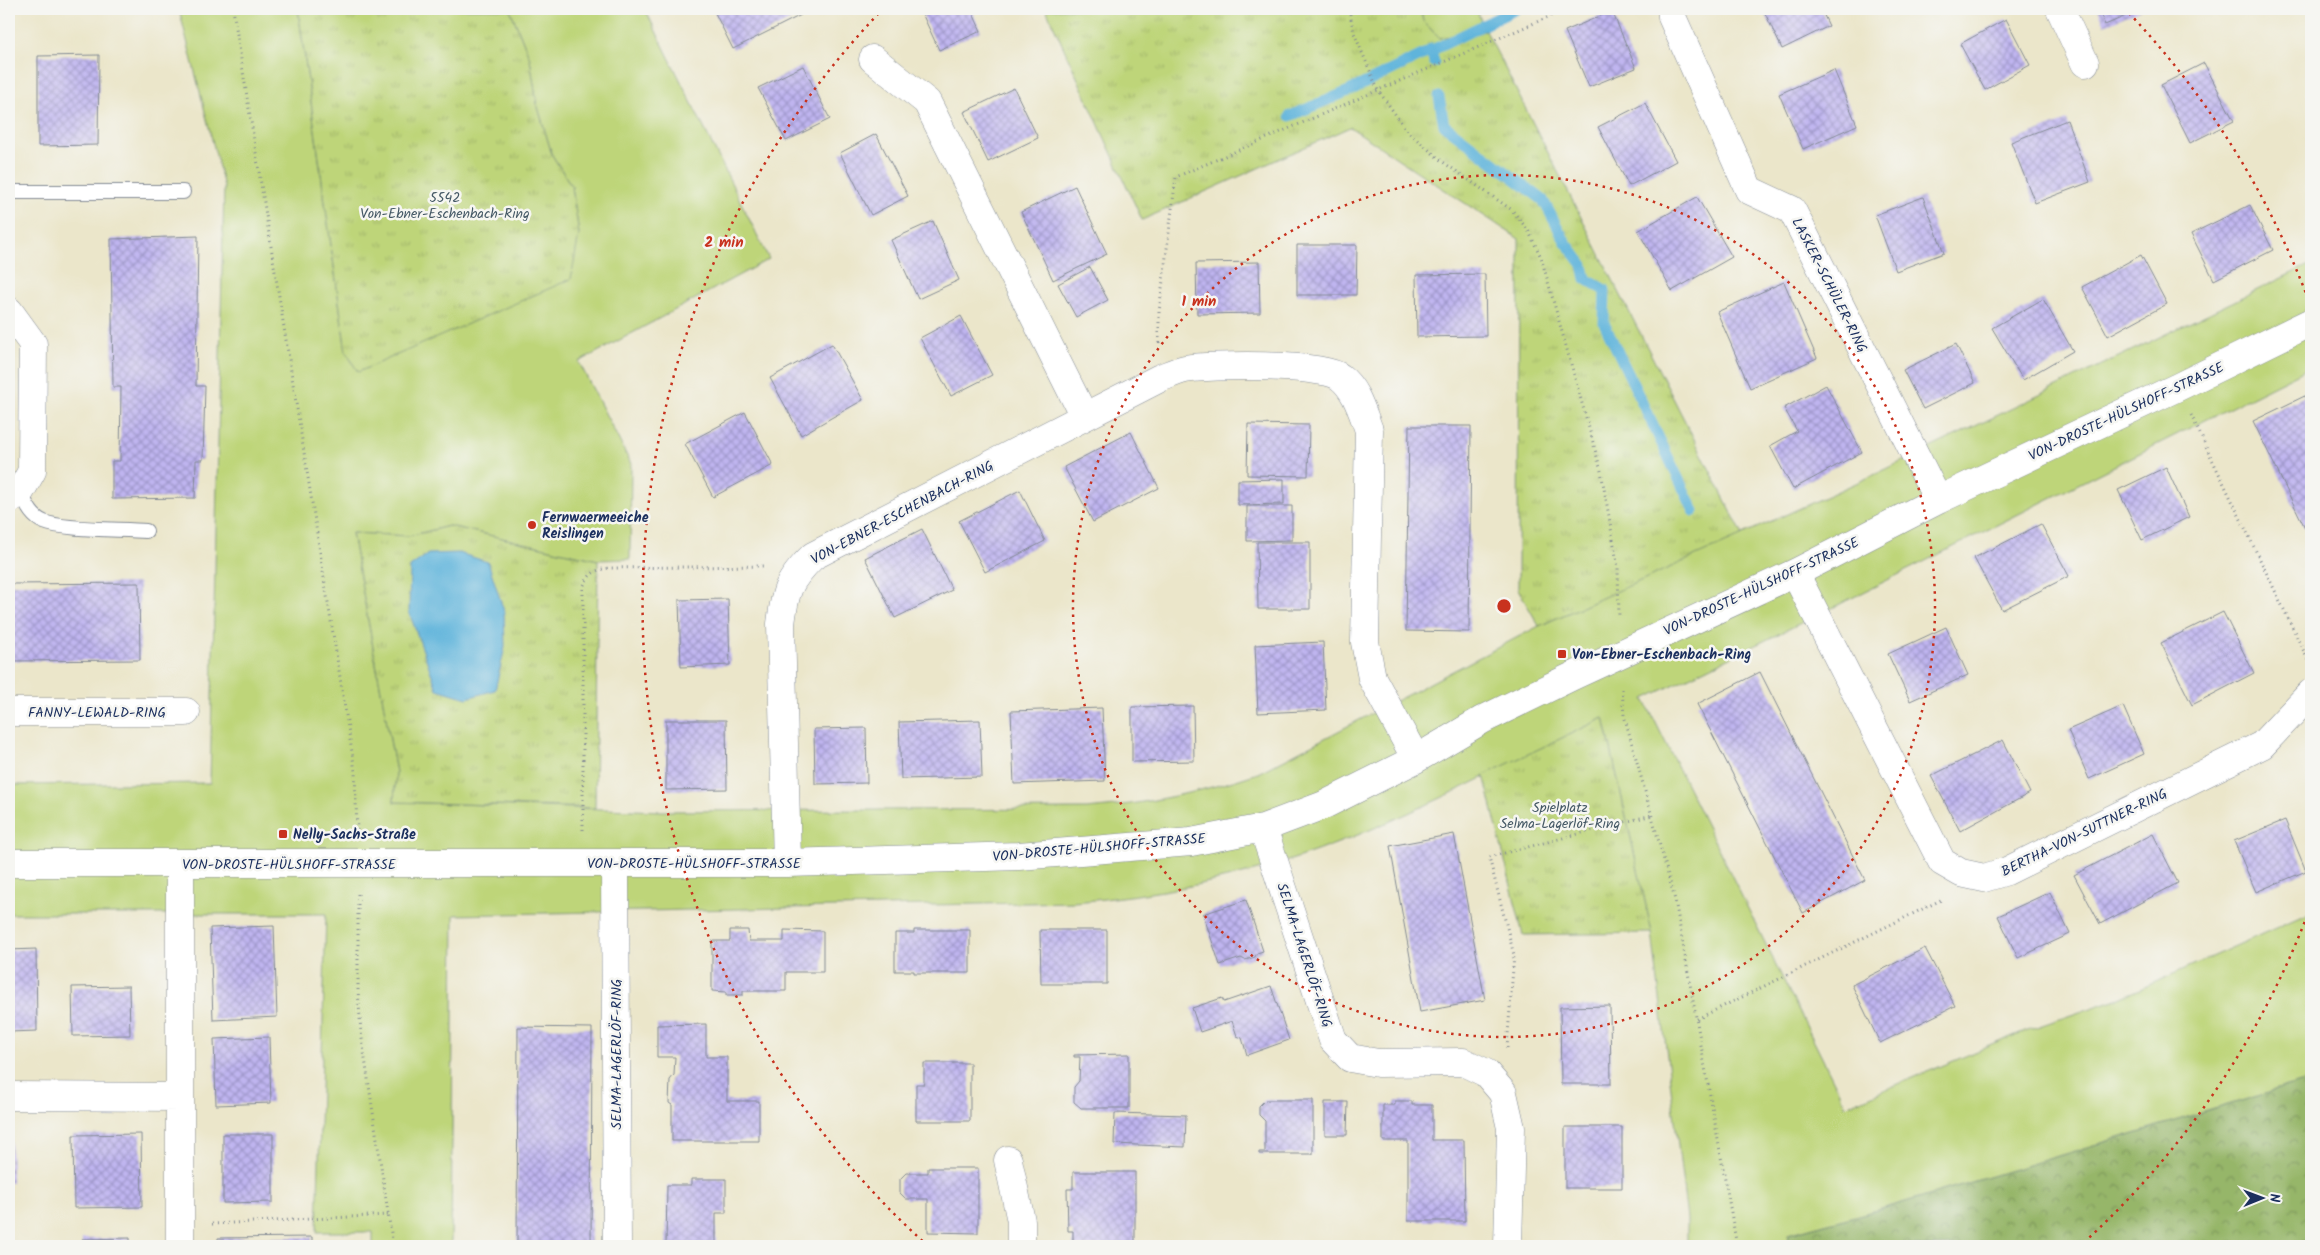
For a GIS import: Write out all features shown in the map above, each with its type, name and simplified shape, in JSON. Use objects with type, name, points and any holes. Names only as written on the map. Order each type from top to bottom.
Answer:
[{"type":"street","name":"LASKER-SCHÜLER-RING","points":[[1672,9],[1672,17],[1748,190],[1792,210],[1938,500]]},
{"type":"street","points":[[2060,9],[2085,63]]},
{"type":"street","points":[[873,59],[928,102],[1084,416]]},
{"type":"street","points":[[9,311],[33,344],[32,471],[14,496]]},
{"type":"street","name":"VON-DROSTE-HÜLSHOFF-STRASSE","points":[[9,863],[787,863],[1018,856],[1191,842],[1263,828],[1324,804],[1416,759],[1482,720],[1620,652],[1795,573],[1938,500],[2178,388],[2311,322]]},
{"type":"street","name":"VON-EBNER-ESCHENBACH-RING","points":[[787,863],[781,624],[785,593],[797,572],[813,556],[1084,416],[1160,378],[1185,369],[1218,367],[1309,368],[1340,376],[1357,398],[1369,430],[1365,642],[1372,678],[1416,759]]},
{"type":"street","name":"BERTHA-VON-SUTTNER-RING","points":[[1795,573],[1942,862],[1961,872],[1984,878],[2007,871],[2262,745],[2311,693]]},
{"type":"street","name":"FANNY-LEWALD-RING","points":[[9,712],[186,712]]},
{"type":"street","name":"SELMA-LAGERLÖF-RING","points":[[1263,828],[1333,1040],[1350,1058],[1360,1060],[1378,1063],[1463,1062],[1486,1073],[1503,1093],[1511,1128],[1508,1246]]},
{"type":"street","name":"SELMA-LAGERLÖF-RING","points":[[615,863],[617,1246]]},
{"type":"street","points":[[180,864],[180,1236]]},
{"type":"street","points":[[9,1096],[180,1097]]},
{"type":"street","points":[[1008,1160],[1021,1221],[1021,1246]]},
{"type":"lane","points":[[9,192],[182,192]]},
{"type":"lane","points":[[14,496],[43,522],[63,526],[146,531]]},
{"type":"path","points":[[233,9],[355,771],[358,864],[358,990],[361,1032],[393,1246]]},
{"type":"path","points":[[1349,9],[1354,33],[1378,90],[1408,132],[1443,162],[1512,210],[1528,230],[1541,257],[1601,472],[1618,568],[1624,715],[1675,900],[1737,1246]]},
{"type":"path","points":[[1160,378],[1159,312],[1176,177],[1567,9]]},
{"type":"path","points":[[2178,388],[2311,666]]},
{"type":"path","points":[[582,863],[583,587],[588,577],[592,572],[610,568],[761,565],[797,572]]},
{"type":"path","points":[[1503,1093],[1514,955],[1489,857],[1652,815]]},
{"type":"path","points":[[1697,1019],[1984,878]]},
{"type":"path","points":[[180,1236],[388,1215]]},
{"type":"green space","points":[[179,9],[298,9],[346,352],[579,234],[572,187],[552,155],[537,104],[530,59],[510,9],[647,9],[646,11],[769,259],[579,362],[631,464],[630,559],[598,560],[449,526],[409,536],[352,533],[396,772],[394,802],[662,811],[1087,809],[1152,800],[1216,786],[1258,773],[1539,626],[1876,474],[2311,264],[2311,367],[1830,609],[1644,699],[1846,1106],[2025,1031],[2120,998],[2311,912],[2311,1080],[1892,1206],[1788,1234],[1787,1246],[1687,1246],[1687,1219],[1652,933],[1604,718],[1460,789],[1351,838],[1256,871],[1196,885],[1074,902],[454,915],[451,1246],[373,1246],[373,1232],[317,1232],[326,914],[9,914],[9,785],[210,783],[224,187]]},
{"type":"green space","name":"5542 Von-Ebner-Eschenbach-Ring","points":[[298,9],[510,9],[530,59],[537,104],[552,155],[572,187],[579,234],[571,279],[358,372],[346,352]]},
{"type":"green space","points":[[1046,9],[1420,9],[1423,21],[1439,38],[1486,31],[1743,535],[1539,626],[1518,589],[1519,239],[1350,127],[1142,220]]},
{"type":"green space","points":[[1420,9],[1476,9],[1486,31],[1439,38],[1423,21]]},
{"type":"green space","points":[[449,526],[598,560],[595,808],[394,802],[396,772],[352,533],[409,536]]},
{"type":"green space","name":"Spielplatz Selma-Lagerlöf-Ring","points":[[1604,718],[1652,933],[1523,935],[1484,775]]},
{"type":"green space","points":[[2311,1080],[2311,1246],[1787,1246],[1788,1234],[1892,1206]]},
{"type":"water","points":[[459,553],[488,562],[504,611],[505,647],[495,690],[467,698],[437,689],[409,612],[410,567],[428,554]]},
{"type":"building","points":[[713,9],[798,9],[801,15],[733,49]]},
{"type":"building","points":[[920,9],[971,9],[981,31],[939,50]]},
{"type":"building","points":[[1763,9],[1821,9],[1829,26],[1782,49]]},
{"type":"building","points":[[2098,9],[2142,9],[2105,25]]},
{"type":"building","points":[[1612,11],[1636,68],[1589,87],[1565,31]]},
{"type":"building","points":[[2006,19],[2030,65],[1985,90],[1960,44]]},
{"type":"building","points":[[99,55],[98,145],[38,146],[38,56]]},
{"type":"building","points":[[2204,63],[2234,121],[2190,143],[2161,85]]},
{"type":"building","points":[[803,66],[830,119],[786,141],[758,88]]},
{"type":"building","points":[[1834,70],[1857,125],[1803,149],[1779,94]]},
{"type":"building","points":[[1014,88],[1038,138],[988,162],[964,112]]},
{"type":"building","points":[[1645,103],[1676,161],[1629,186],[1598,127]]},
{"type":"building","points":[[2067,120],[2090,182],[2035,203],[2011,142]]},
{"type":"building","points":[[876,134],[908,196],[871,215],[840,153]]},
{"type":"building","points":[[1075,186],[1107,254],[1053,280],[1021,212]]},
{"type":"building","points":[[1697,197],[1732,257],[1672,291],[1638,231]]},
{"type":"building","points":[[1923,197],[1944,253],[1896,271],[1875,215]]},
{"type":"building","points":[[2250,205],[2273,250],[2214,280],[2191,234]]},
{"type":"building","points":[[933,221],[959,280],[918,299],[891,240]]},
{"type":"building","points":[[198,236],[196,386],[205,386],[203,460],[196,460],[195,498],[112,499],[112,461],[120,461],[121,387],[113,387],[111,239]]},
{"type":"building","points":[[1297,245],[1357,245],[1356,295],[1297,295]]},
{"type":"building","points":[[2141,255],[2167,304],[2108,336],[2082,287]]},
{"type":"building","points":[[1259,262],[1260,313],[1197,314],[1196,263]]},
{"type":"building","points":[[1090,267],[1108,300],[1076,317],[1058,284]]},
{"type":"building","points":[[1485,274],[1486,336],[1417,337],[1416,275]]},
{"type":"building","points":[[1784,282],[1817,358],[1750,388],[1717,312]]},
{"type":"building","points":[[2043,299],[2073,351],[2023,380],[1992,328]]},
{"type":"building","points":[[961,316],[992,375],[951,396],[920,338]]},
{"type":"building","points":[[832,344],[863,400],[801,435],[770,378]]},
{"type":"building","points":[[1956,344],[1975,383],[1923,409],[1903,370]]},
{"type":"building","points":[[1826,385],[1862,452],[1793,489],[1770,446],[1797,431],[1784,408]]},
{"type":"building","points":[[2311,393],[2311,540],[2253,421]]},
{"type":"building","points":[[745,412],[773,465],[713,497],[685,444]]},
{"type":"building","points":[[1248,424],[1309,425],[1308,476],[1247,475]]},
{"type":"building","points":[[1409,426],[1471,426],[1469,632],[1406,631]]},
{"type":"building","points":[[1131,432],[1159,488],[1093,522],[1064,467]]},
{"type":"building","points":[[2166,467],[2189,517],[2142,540],[2118,490]]},
{"type":"building","points":[[1284,479],[1284,504],[1238,505],[1238,480]]},
{"type":"building","points":[[1020,490],[1045,541],[985,572],[959,521]]},
{"type":"building","points":[[1247,506],[1292,506],[1292,540],[1247,541]]},
{"type":"building","points":[[2041,524],[2069,576],[2002,610],[1974,558]]},
{"type":"building","points":[[922,529],[952,590],[895,618],[865,558]]},
{"type":"building","points":[[1257,542],[1310,542],[1310,609],[1258,609]]},
{"type":"building","points":[[139,583],[140,660],[9,661],[9,584]]},
{"type":"building","points":[[728,599],[730,665],[681,667],[679,600]]},
{"type":"building","points":[[2223,612],[2254,673],[2192,705],[2161,643]]},
{"type":"building","points":[[1946,627],[1968,675],[1910,701],[1888,654]]},
{"type":"building","points":[[1323,642],[1326,710],[1258,713],[1255,645]]},
{"type":"building","points":[[1760,672],[1865,880],[1803,913],[1697,704]]},
{"type":"building","points":[[1193,706],[1194,761],[1132,762],[1132,707]]},
{"type":"building","points":[[2123,706],[2144,754],[2089,779],[2068,730]]},
{"type":"building","points":[[1102,708],[1105,781],[1014,784],[1011,711]]},
{"type":"building","points":[[666,720],[726,720],[727,789],[666,790]]},
{"type":"building","points":[[980,720],[982,777],[901,779],[899,722]]},
{"type":"building","points":[[866,728],[867,783],[815,784],[814,729]]},
{"type":"building","points":[[2003,740],[2030,793],[1960,831],[1931,776]]},
{"type":"building","points":[[2285,820],[2306,871],[2256,892],[2234,841]]},
{"type":"building","points":[[1454,834],[1485,1000],[1420,1012],[1390,846]]},
{"type":"building","points":[[2153,834],[2178,883],[2100,924],[2074,875]]},
{"type":"building","points":[[2050,892],[2070,934],[2018,958],[1998,916]]},
{"type":"building","points":[[1246,900],[1263,951],[1257,953],[1255,957],[1245,960],[1241,958],[1220,965],[1203,914]]},
{"type":"building","points":[[274,926],[277,1017],[213,1020],[210,928]]},
{"type":"building","points":[[730,930],[748,930],[749,941],[784,941],[784,930],[823,931],[823,972],[786,972],[786,991],[743,991],[743,995],[726,995],[726,992],[712,991],[712,941],[730,941]]},
{"type":"building","points":[[914,930],[970,930],[970,973],[895,971],[895,933],[914,933]]},
{"type":"building","points":[[1040,930],[1107,930],[1107,984],[1041,984]]},
{"type":"building","points":[[1925,948],[1955,1006],[1880,1043],[1852,985]]},
{"type":"building","points":[[36,949],[37,1031],[9,1032],[9,950]]},
{"type":"building","points":[[129,986],[130,1035],[73,1036],[72,987]]},
{"type":"building","points":[[1271,986],[1289,1040],[1247,1055],[1242,1038],[1237,1036],[1232,1021],[1200,1032],[1192,1008],[1222,998],[1224,1002]]},
{"type":"building","points":[[1610,1006],[1611,1084],[1561,1084],[1560,1007]]},
{"type":"building","points":[[706,1024],[706,1057],[727,1057],[727,1101],[759,1101],[759,1141],[672,1141],[672,1105],[669,1103],[670,1080],[674,1075],[675,1057],[657,1057],[657,1025]]},
{"type":"building","points":[[518,1027],[592,1028],[591,1246],[517,1246]]},
{"type":"building","points":[[269,1037],[271,1103],[216,1105],[214,1039]]},
{"type":"building","points":[[1129,1054],[1129,1108],[1081,1108],[1074,1102],[1074,1087],[1079,1081],[1080,1057],[1074,1057],[1074,1055]]},
{"type":"building","points":[[924,1063],[970,1063],[970,1121],[916,1121],[916,1084],[924,1084]]},
{"type":"building","points":[[1265,1100],[1313,1100],[1313,1154],[1259,1154],[1259,1152],[1265,1152],[1265,1121],[1259,1115],[1259,1106]]},
{"type":"building","points":[[1395,1101],[1412,1101],[1412,1105],[1432,1105],[1432,1140],[1464,1140],[1465,1221],[1408,1221],[1408,1141],[1383,1141],[1383,1105],[1395,1105]]},
{"type":"building","points":[[1325,1102],[1348,1102],[1347,1135],[1325,1135]]},
{"type":"building","points":[[1115,1113],[1186,1115],[1185,1147],[1114,1144]]},
{"type":"building","points":[[1565,1127],[1622,1127],[1622,1188],[1565,1188]]},
{"type":"building","points":[[141,1134],[142,1207],[74,1208],[73,1135]]},
{"type":"building","points":[[223,1134],[273,1134],[273,1202],[223,1203]]},
{"type":"building","points":[[9,1135],[11,1135],[12,1183],[9,1183]]},
{"type":"building","points":[[928,1168],[978,1168],[978,1233],[928,1232],[928,1199],[906,1199],[900,1193],[900,1179],[906,1173],[928,1173]]},
{"type":"building","points":[[1073,1172],[1135,1172],[1135,1246],[1073,1246],[1073,1231],[1068,1231],[1067,1189],[1073,1189]]},
{"type":"building","points":[[691,1179],[726,1179],[726,1213],[716,1213],[716,1246],[666,1246],[667,1185],[691,1185]]},
{"type":"building","points":[[312,1237],[312,1246],[218,1246],[218,1238]]},
{"type":"building","points":[[130,1238],[130,1246],[82,1246],[82,1239]]},
{"type":"waterway","points":[[1290,116],[1351,90],[1516,9]]},
{"type":"waterway","points":[[1431,49],[1434,62]]},
{"type":"waterway","points":[[1439,97],[1444,125],[1543,200],[1565,241],[1583,265],[1586,279],[1605,290],[1604,323],[1694,511]]},
{"type":"place","name":"Fernwaermeeiche Reislingen","points":[[532,525]]},
{"type":"place","name":"Von-Ebner-Eschenbach-Ring","points":[[1562,654]]},
{"type":"place","name":"Nelly-Sachs-Straße","points":[[283,834]]}]
